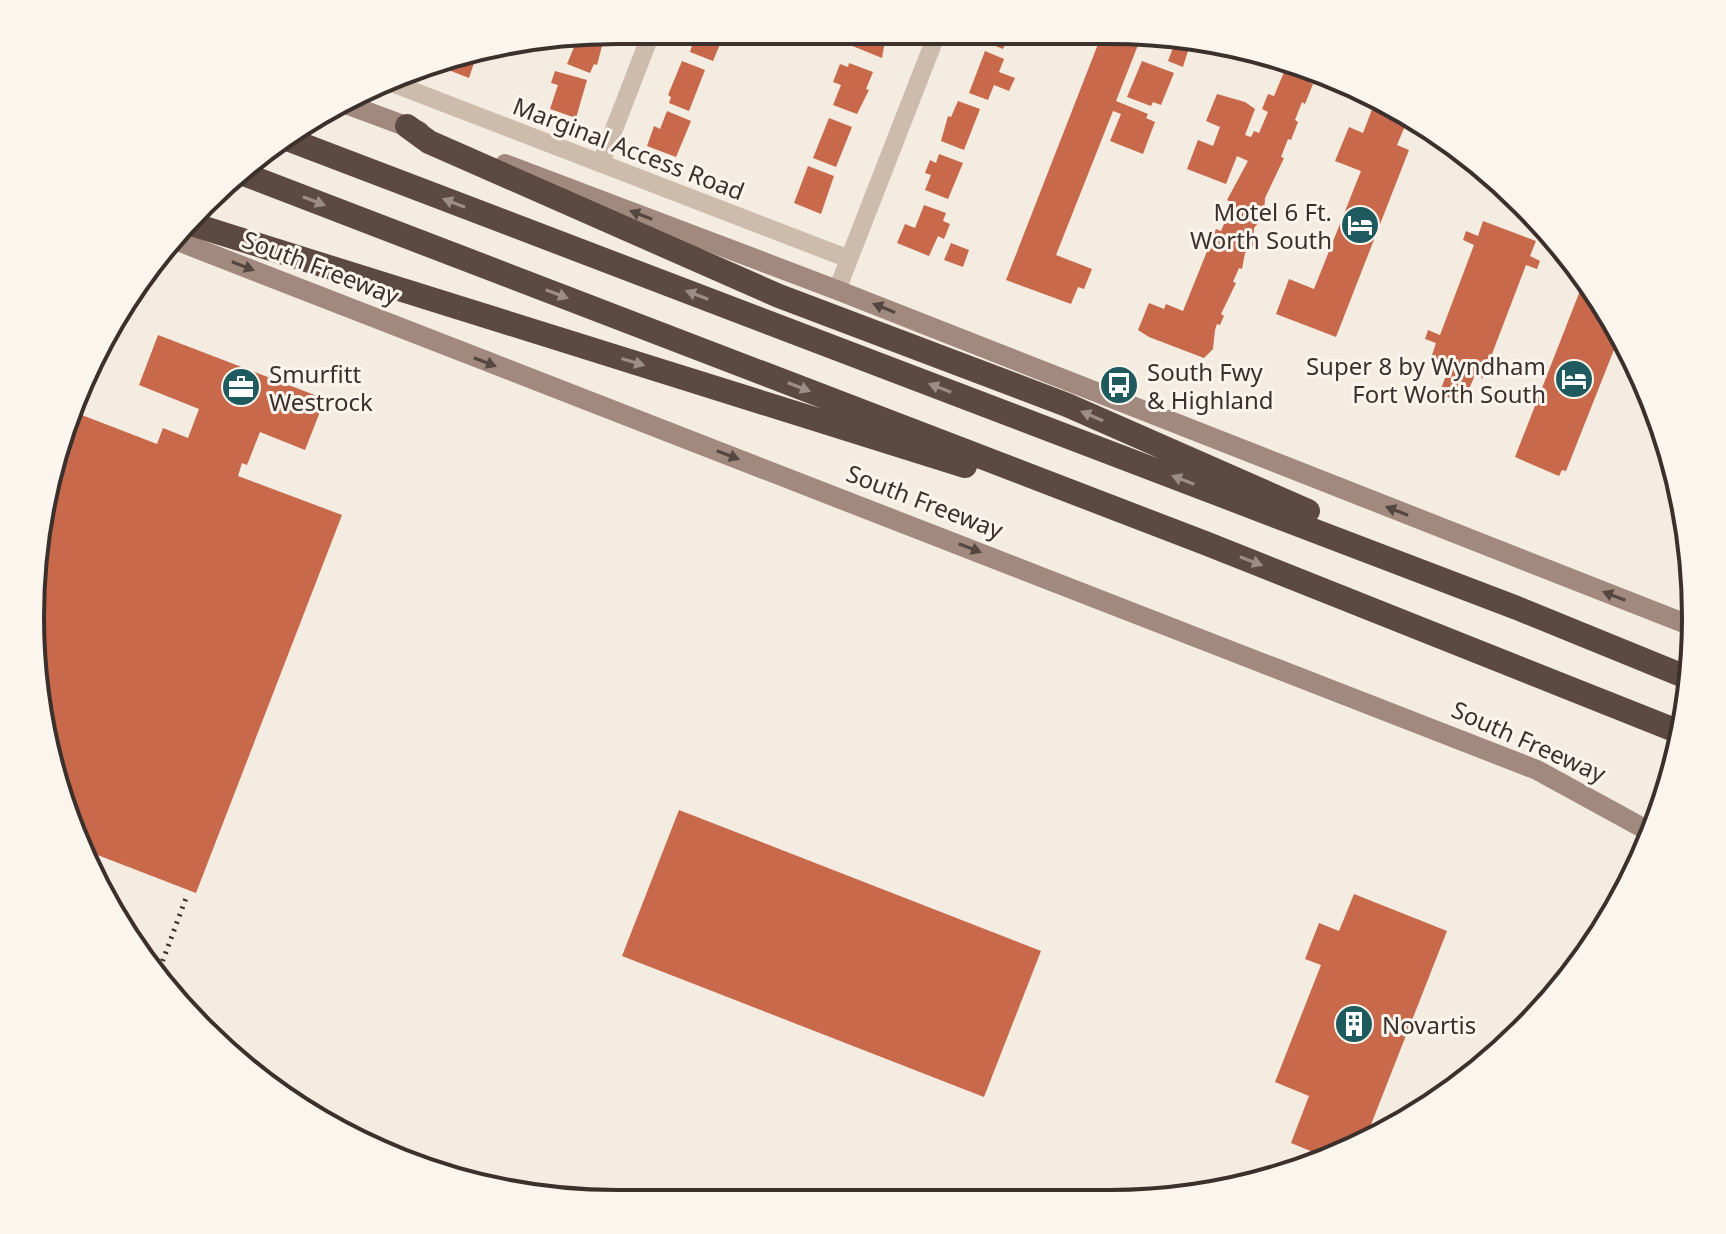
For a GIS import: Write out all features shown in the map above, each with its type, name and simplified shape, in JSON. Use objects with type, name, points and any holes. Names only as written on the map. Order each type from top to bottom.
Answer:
[{"type":"highway","points":[[407,126],[429,142],[779,296],[1067,405],[1287,503],[1493,582],[1517,608]]},
{"type":"highway","points":[[297,143],[1517,608],[1679,674]]},
{"type":"highway","points":[[250,177],[1205,543],[1671,729]]},
{"type":"highway","points":[[198,226],[1205,543]]},
{"type":"main road","points":[[356,107],[837,290],[1682,622]]},
{"type":"main road","name":"South Freeway","points":[[183,243],[1537,770],[1642,827]]},
{"type":"street","points":[[601,163],[647,44]]},
{"type":"street","points":[[837,290],[933,44]]},
{"type":"street","name":"Marginal Access Road","points":[[401,87],[849,259]]},
{"type":"building","points":[[602,44],[597,65],[594,64],[590,73],[567,64],[575,46]]},
{"type":"building","points":[[692,44],[720,44],[713,61],[690,52]]},
{"type":"building","points":[[847,44],[884,44],[882,58]]},
{"type":"building","points":[[1098,44],[1138,45],[1116,101],[1148,114],[1146,118],[1155,122],[1143,154],[1110,141],[1121,114],[1113,111],[1056,255],[1092,269],[1084,289],[1078,287],[1071,304],[1006,280]]},
{"type":"building","points":[[1173,48],[1188,50],[1183,67],[1168,61]]},
{"type":"building","points":[[985,51],[1004,59],[999,72],[1015,78],[1009,91],[994,85],[988,100],[969,93]]},
{"type":"building","points":[[682,61],[705,70],[689,111],[669,103],[671,97],[668,95]]},
{"type":"building","points":[[1142,61],[1174,73],[1161,105],[1153,102],[1151,106],[1127,97]]},
{"type":"building","points":[[474,63],[469,78],[448,70]]},
{"type":"building","points":[[849,63],[873,72],[866,89],[869,90],[857,114],[833,105],[841,85],[833,82],[840,64],[848,67]]},
{"type":"building","points":[[555,71],[587,80],[576,118],[550,109],[558,85],[551,83]]},
{"type":"building","points":[[1284,72],[1313,84],[1305,104],[1302,102],[1295,120],[1298,122],[1291,140],[1288,139],[1281,157],[1284,158],[1265,198],[1264,216],[1254,228],[1253,246],[1245,253],[1242,269],[1239,268],[1233,282],[1236,283],[1221,314],[1224,316],[1220,325],[1217,324],[1213,349],[1204,358],[1149,337],[1138,330],[1149,303],[1164,309],[1166,304],[1183,311],[1216,229],[1221,231],[1233,203],[1227,200],[1248,161],[1237,156],[1226,184],[1187,169],[1198,140],[1213,146],[1220,127],[1206,121],[1217,94],[1245,102],[1255,109],[1245,135],[1251,137],[1254,131],[1259,133],[1268,112],[1262,109],[1268,94],[1274,96]]},
{"type":"building","points":[[958,101],[980,109],[964,150],[941,141],[948,116],[951,117]]},
{"type":"building","name":"Motel 6 Ft. Worth South","points":[[1372,108],[1405,127],[1397,145],[1409,150],[1336,337],[1276,314],[1289,279],[1314,289],[1361,171],[1335,161],[1349,127],[1363,133]]},
{"type":"building","points":[[667,111],[691,121],[676,157],[647,146],[654,126],[660,129]]},
{"type":"building","points":[[829,118],[852,127],[836,167],[813,158]]},
{"type":"building","points":[[939,154],[963,163],[948,199],[925,190],[931,175],[925,173],[930,160],[936,163]]},
{"type":"building","points":[[808,166],[834,176],[821,214],[794,203]]},
{"type":"building","points":[[924,205],[946,213],[943,221],[950,224],[944,239],[938,236],[929,256],[897,243],[905,224],[915,228]]},
{"type":"building","points":[[1483,221],[1536,241],[1530,256],[1540,261],[1537,269],[1526,265],[1492,354],[1503,359],[1499,368],[1489,364],[1483,378],[1475,375],[1463,403],[1439,394],[1450,365],[1431,358],[1436,343],[1425,339],[1428,330],[1440,335],[1474,245],[1463,240],[1466,231],[1478,236]]},
{"type":"building","points":[[951,243],[969,250],[963,267],[944,260]]},
{"type":"building","name":"Super 8 by Wyndham Fort Worth South","points":[[1580,291],[1615,348],[1566,471],[1562,470],[1559,476],[1515,457]]},
{"type":"building","points":[[158,335],[325,399],[305,450],[260,432],[247,465],[242,463],[238,476],[342,515],[196,893],[96,854],[74,801],[55,729],[49,692],[44,617],[49,542],[64,469],[81,415],[157,444],[163,428],[188,438],[199,409],[139,385]]},
{"type":"building","points":[[679,810],[1041,951],[984,1097],[622,956]]},
{"type":"building","name":"Novartis","points":[[1354,894],[1447,931],[1370,1127],[1313,1152],[1291,1143],[1309,1096],[1275,1082],[1321,965],[1305,959],[1319,923],[1339,931]]},
{"type":"railway","points":[[161,965],[186,898]]},
{"type":"place","name":"Motel 6 Ft. Worth South","points":[[1360,225]]},
{"type":"place","name":"Super 8 by Wyndham Fort Worth South","points":[[1574,379]]},
{"type":"place","name":"South Fwy & Highland","points":[[1119,385]]},
{"type":"place","name":"Smurfitt Westrock","points":[[241,387]]},
{"type":"place","name":"Novartis","points":[[1354,1024]]}]
